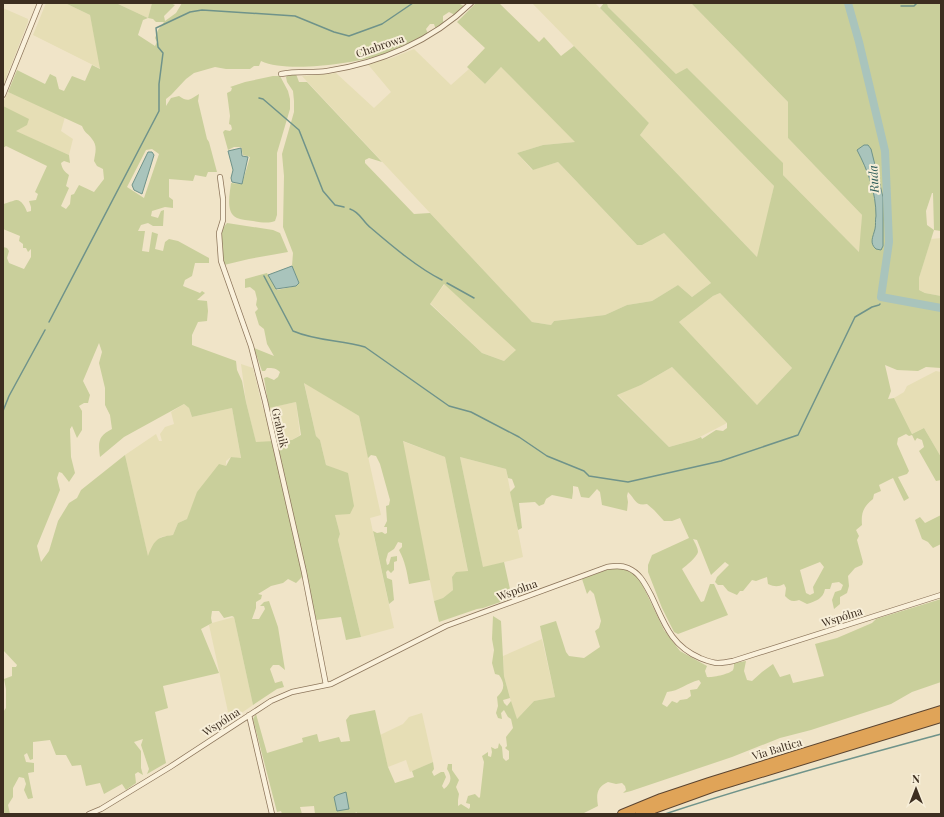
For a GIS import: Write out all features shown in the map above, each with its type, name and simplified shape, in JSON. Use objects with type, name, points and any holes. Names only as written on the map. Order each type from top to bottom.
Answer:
[{"type":"highway","name":"Via Baltica","points":[[622,814],[661,798],[709,782],[941,710]]},
{"type":"highway","name":"Via Baltica","points":[[640,814],[724,784],[941,718]]},
{"type":"street","points":[[3,95],[40,3]]},
{"type":"street","name":"Chabrowa","points":[[281,74],[334,70],[370,61],[390,54],[418,42],[436,32],[471,3]]},
{"type":"street","name":"Grabnik","points":[[220,177],[223,199],[223,220],[219,233],[221,261],[250,346],[265,401],[304,572],[326,685]]},
{"type":"street","name":"Wspólna","points":[[89,814],[101,809],[281,696],[326,685],[446,626],[606,567],[618,566],[628,568],[636,573],[644,581],[668,631],[675,641],[694,655],[706,661],[717,663],[733,661],[941,595]]},
{"type":"street","points":[[249,715],[272,814]]},
{"type":"shaded area","points":[[46,3],[65,3],[90,15],[101,69],[33,35]]},
{"type":"shaded area","points":[[116,3],[152,3],[148,18]]},
{"type":"shaded area","points":[[532,3],[595,3],[774,186],[758,258],[640,135],[649,123]]},
{"type":"shaded area","points":[[607,3],[691,3],[788,102],[788,138],[862,215],[860,253],[783,175],[782,163],[688,69],[677,75],[608,7]]},
{"type":"shaded area","points":[[3,8],[28,19],[28,22],[3,86]]},
{"type":"shaded area","points":[[414,49],[451,85],[469,69],[485,84],[501,67],[576,142],[543,145],[517,153],[532,170],[558,162],[637,245],[642,245],[664,233],[711,283],[692,297],[678,285],[652,301],[627,305],[605,315],[554,321],[551,325],[532,322],[302,76],[336,73],[374,108],[391,92],[366,62],[389,59]]},
{"type":"shaded area","points":[[8,92],[65,117],[61,131],[73,139],[69,155],[15,131],[3,106]]},
{"type":"shaded area","points":[[941,238],[941,296],[925,293],[919,290],[919,278],[931,239]]},
{"type":"shaded area","points":[[445,284],[517,350],[504,361],[482,353],[430,303]]},
{"type":"shaded area","points":[[720,293],[792,368],[757,405],[679,322],[713,296]]},
{"type":"shaded area","points":[[241,364],[253,368],[263,409],[296,402],[300,435],[292,440],[256,443],[246,402]]},
{"type":"shaded area","points":[[672,367],[727,423],[694,440],[669,447],[617,394],[641,385]]},
{"type":"shaded area","points":[[936,371],[941,372],[941,457],[924,428],[912,434],[894,398],[904,392],[907,386]]},
{"type":"shaded area","points":[[304,382],[359,416],[381,515],[370,518],[394,628],[361,637],[338,540],[340,534],[335,515],[348,474],[326,465],[320,440],[316,436]]},
{"type":"shaded area","points":[[184,404],[189,408],[192,417],[232,408],[241,459],[231,457],[226,461],[226,467],[187,519],[178,523],[173,535],[161,537],[148,557],[125,455],[156,434],[159,441],[162,441],[160,434],[165,427],[174,424],[171,412]]},
{"type":"shaded area","points":[[402,441],[445,457],[468,572],[452,577],[453,590],[443,598],[434,601]]},
{"type":"shaded area","points":[[460,457],[506,469],[523,557],[483,568]]},
{"type":"shaded area","points":[[234,617],[253,705],[230,721],[209,625]]},
{"type":"shaded area","points":[[542,639],[555,697],[534,701],[516,720],[504,676],[503,656]]},
{"type":"shaded area","points":[[422,713],[433,762],[410,772],[406,760],[388,767],[380,735],[403,724],[409,717]]},
{"type":"green space","points":[[65,3],[116,3],[148,18],[152,3],[170,3],[175,5],[164,16],[165,21],[176,13],[182,3],[458,3],[464,6],[455,17],[449,12],[443,16],[443,21],[445,23],[436,30],[434,24],[430,24],[426,29],[428,34],[377,56],[351,62],[318,66],[302,67],[272,65],[261,61],[259,66],[254,66],[250,69],[226,69],[215,67],[194,73],[166,99],[166,106],[171,98],[179,96],[189,100],[199,94],[198,101],[217,172],[208,172],[206,177],[195,175],[193,181],[169,179],[169,197],[173,200],[173,208],[165,207],[152,211],[151,216],[158,218],[161,211],[164,210],[163,226],[153,226],[148,223],[141,225],[138,231],[145,231],[142,251],[149,252],[152,232],[158,234],[155,249],[163,251],[165,242],[169,239],[178,241],[209,258],[209,263],[195,263],[192,276],[185,280],[183,286],[200,293],[202,291],[205,293],[197,300],[207,301],[207,321],[198,322],[192,335],[192,345],[236,361],[256,442],[292,440],[301,435],[296,402],[269,408],[264,378],[267,377],[274,380],[278,377],[280,372],[271,368],[267,368],[265,371],[262,371],[254,348],[274,356],[267,344],[264,329],[259,325],[255,312],[258,309],[256,305],[257,299],[255,291],[250,287],[245,288],[245,279],[267,273],[277,290],[296,286],[299,283],[292,266],[293,253],[283,227],[284,176],[282,154],[294,112],[293,91],[287,82],[286,77],[288,75],[296,74],[299,82],[307,82],[382,162],[369,158],[365,160],[365,163],[414,214],[430,213],[532,322],[551,325],[554,321],[605,315],[627,305],[652,301],[678,285],[692,297],[711,283],[664,233],[642,245],[637,245],[558,162],[533,170],[517,153],[543,145],[575,142],[501,67],[485,84],[467,67],[485,48],[457,22],[476,3],[499,3],[539,42],[544,37],[561,56],[574,46],[649,123],[640,135],[757,257],[774,186],[600,8],[604,3],[607,3],[608,7],[676,74],[687,68],[783,163],[783,175],[859,252],[862,215],[788,138],[788,102],[691,3],[941,3],[941,231],[934,230],[919,278],[919,290],[925,293],[941,296],[941,368],[926,367],[918,371],[897,370],[885,365],[891,391],[888,399],[894,398],[912,434],[924,428],[941,457],[941,480],[936,481],[919,451],[924,447],[922,440],[917,438],[915,441],[912,435],[909,436],[906,434],[898,438],[897,444],[909,471],[907,474],[898,477],[909,498],[904,501],[893,478],[879,485],[881,491],[874,494],[873,499],[865,508],[862,514],[862,525],[856,530],[859,536],[857,540],[863,562],[862,565],[855,568],[848,576],[849,586],[847,593],[840,597],[840,604],[834,609],[832,600],[835,592],[841,590],[843,585],[839,582],[832,583],[830,589],[825,589],[821,597],[816,601],[807,604],[799,600],[791,601],[788,599],[785,596],[786,588],[784,584],[780,586],[773,586],[768,584],[767,577],[756,581],[752,580],[743,591],[740,591],[737,595],[728,591],[723,585],[718,585],[715,582],[717,577],[729,565],[725,562],[711,575],[697,540],[693,539],[698,552],[694,559],[682,569],[701,602],[704,601],[710,584],[714,584],[728,615],[678,634],[674,632],[662,608],[648,572],[648,565],[652,555],[689,538],[680,518],[672,521],[664,521],[647,504],[640,504],[636,502],[628,492],[627,511],[602,505],[600,492],[597,489],[589,498],[581,497],[578,487],[573,486],[572,499],[552,495],[546,499],[544,504],[539,506],[535,502],[519,503],[522,528],[518,530],[510,492],[515,487],[512,479],[508,478],[506,469],[460,457],[483,567],[504,562],[512,598],[439,622],[434,601],[443,598],[453,590],[452,577],[456,572],[468,571],[445,457],[403,441],[430,580],[409,584],[407,571],[399,550],[402,547],[402,543],[398,542],[394,549],[388,553],[386,560],[387,565],[389,564],[391,557],[397,556],[397,561],[394,562],[394,570],[391,573],[388,570],[386,572],[387,578],[392,580],[394,600],[389,604],[373,531],[377,533],[387,533],[387,527],[384,527],[387,521],[386,506],[389,505],[390,500],[380,464],[376,456],[371,455],[368,458],[359,416],[304,383],[316,436],[320,440],[326,465],[348,473],[354,506],[350,514],[335,515],[340,534],[338,540],[361,637],[346,640],[341,617],[316,620],[306,573],[296,583],[288,579],[283,583],[271,586],[258,594],[262,595],[261,599],[256,602],[256,608],[252,619],[259,619],[265,609],[264,606],[260,606],[264,602],[269,601],[278,627],[285,670],[279,665],[273,665],[270,669],[275,683],[282,681],[284,687],[277,689],[253,705],[234,617],[224,618],[219,611],[212,611],[212,623],[201,629],[219,673],[163,686],[168,708],[155,712],[166,763],[147,774],[149,769],[141,745],[143,739],[134,742],[141,751],[141,768],[143,775],[138,772],[135,774],[136,783],[126,790],[122,784],[104,794],[100,783],[86,786],[81,765],[72,766],[66,755],[56,755],[50,740],[33,742],[33,759],[30,760],[27,753],[24,755],[26,762],[34,763],[34,772],[28,773],[33,798],[28,799],[24,790],[26,784],[24,778],[19,777],[13,788],[13,797],[8,805],[10,814],[3,814],[3,712],[6,708],[6,689],[4,679],[12,676],[12,667],[16,667],[17,665],[3,650],[3,247],[7,248],[9,251],[7,258],[9,263],[24,269],[31,257],[31,249],[28,252],[26,248],[23,248],[23,244],[19,241],[20,236],[3,229],[3,204],[18,200],[24,205],[27,212],[31,211],[29,201],[36,200],[38,194],[35,192],[47,166],[6,146],[3,148],[3,106],[29,119],[27,125],[16,131],[69,155],[70,163],[64,161],[61,163],[64,170],[69,175],[66,186],[69,188],[61,206],[66,209],[70,204],[71,195],[74,194],[79,185],[94,192],[104,179],[103,169],[97,166],[94,161],[96,150],[95,144],[91,137],[84,131],[82,126],[8,92],[17,70],[45,84],[50,74],[56,77],[59,89],[64,91],[72,76],[85,81],[92,65],[100,69],[90,15]],"holes":[[[148,18],[153,19],[156,22],[164,22],[158,30],[155,38],[157,42],[155,46],[138,35],[143,20]],[[152,149],[159,154],[144,198],[127,187],[146,150]],[[933,193],[934,230],[927,225],[926,211]],[[444,284],[516,350],[504,361],[482,353],[430,304]],[[720,293],[792,368],[757,405],[679,322],[713,296]],[[99,343],[102,352],[99,363],[105,388],[105,405],[110,415],[112,429],[104,434],[100,440],[100,457],[124,437],[184,404],[189,408],[192,417],[232,408],[241,458],[231,457],[226,466],[219,464],[197,492],[187,519],[178,523],[173,535],[163,537],[156,541],[148,556],[125,455],[81,490],[77,498],[69,503],[58,521],[49,551],[41,562],[37,546],[60,490],[57,478],[59,472],[62,473],[69,482],[75,473],[71,457],[70,429],[72,426],[77,438],[82,430],[82,411],[79,406],[84,403],[88,403],[90,395],[83,381]],[[672,367],[727,423],[727,428],[723,431],[716,430],[702,439],[701,437],[669,447],[617,395],[641,385]],[[820,562],[824,567],[813,587],[814,593],[810,595],[806,593],[800,570]]]},
{"type":"green space","points":[[273,76],[280,76],[288,91],[290,99],[290,109],[277,153],[277,215],[275,221],[269,222],[239,219],[231,212],[229,197],[231,183],[242,184],[250,157],[243,155],[241,147],[234,147],[228,150],[223,132],[225,130],[230,131],[232,129],[231,125],[229,124],[230,116],[227,93],[231,91],[232,88],[230,87]]},
{"type":"green space","points":[[227,223],[273,230],[280,233],[288,252],[224,265],[221,249],[221,238],[224,227]]},
{"type":"green space","points":[[941,515],[941,544],[933,548],[928,542],[922,539],[915,520],[920,517],[925,523]]},
{"type":"green space","points":[[619,568],[634,573],[641,582],[664,630],[680,651],[707,666],[705,671],[707,677],[728,673],[733,670],[734,663],[746,661],[744,671],[747,680],[752,681],[773,664],[780,677],[790,674],[793,683],[824,676],[815,644],[837,638],[872,623],[876,619],[941,599],[941,682],[912,692],[891,704],[811,730],[780,738],[732,757],[631,791],[623,793],[626,790],[622,783],[616,784],[608,782],[598,791],[598,806],[582,814],[358,814],[356,812],[355,814],[315,814],[314,806],[300,807],[302,814],[282,814],[281,811],[277,812],[253,719],[256,714],[267,753],[303,742],[302,738],[317,734],[319,742],[339,737],[341,742],[350,741],[346,720],[350,715],[375,710],[388,767],[395,783],[414,777],[412,771],[433,762],[434,769],[432,772],[434,776],[444,772],[446,777],[442,786],[444,789],[450,782],[450,775],[447,769],[448,764],[452,764],[452,770],[459,780],[456,787],[459,794],[458,806],[461,804],[469,809],[470,804],[466,803],[468,796],[475,794],[479,798],[480,797],[484,762],[482,756],[488,752],[488,756],[491,757],[491,747],[495,749],[498,748],[499,743],[502,747],[503,758],[506,761],[509,759],[509,751],[505,748],[507,746],[506,737],[513,728],[511,719],[504,710],[501,713],[502,719],[498,718],[496,713],[498,706],[497,697],[502,692],[503,684],[499,675],[495,674],[492,663],[494,650],[492,639],[493,616],[501,621],[504,676],[510,698],[503,700],[507,706],[511,701],[517,719],[534,701],[555,697],[540,626],[556,621],[566,652],[569,656],[584,658],[600,647],[595,631],[599,628],[601,621],[594,594],[590,590],[587,594],[582,579],[609,569]],"holes":[[[699,680],[701,683],[697,689],[690,690],[691,696],[687,699],[680,700],[677,703],[672,701],[667,707],[662,704],[667,692]]]},
{"type":"water","points":[[864,145],[868,145],[871,149],[883,197],[883,246],[881,250],[874,247],[872,240],[876,216],[875,199],[868,174],[857,150]]},
{"type":"water","points":[[241,148],[242,156],[248,157],[242,184],[232,182],[231,178],[233,170],[228,151]]},
{"type":"water","points":[[148,152],[152,152],[154,155],[142,194],[134,190],[132,185]]},
{"type":"water","points":[[292,266],[299,283],[296,286],[276,289],[268,275]]},
{"type":"water","points":[[346,792],[349,809],[337,811],[334,797]]},
{"type":"waterway","points":[[49,322],[159,111],[159,84],[163,53],[158,47],[156,28],[190,12],[202,10],[295,16],[334,32],[349,36],[382,24],[413,3]]},
{"type":"waterway","name":"Ruda","points":[[848,3],[859,42],[885,151],[889,242],[881,297],[941,308]]},
{"type":"waterway","points":[[901,6],[914,6],[917,3]]},
{"type":"waterway","points":[[921,3],[927,3]]},
{"type":"waterway","points":[[259,98],[263,99],[299,130],[323,191],[335,205],[344,207]]},
{"type":"waterway","points":[[350,209],[356,212],[368,226],[405,256],[442,280]]},
{"type":"waterway","points":[[264,276],[293,331],[311,337],[365,347],[449,406],[471,412],[519,437],[547,456],[584,471],[589,476],[628,482],[721,461],[798,435],[855,317],[880,304]]},
{"type":"waterway","points":[[447,283],[474,298]]},
{"type":"waterway","points":[[3,411],[9,396],[45,330]]},
{"type":"waterway","points":[[665,814],[768,782],[941,734]]}]
